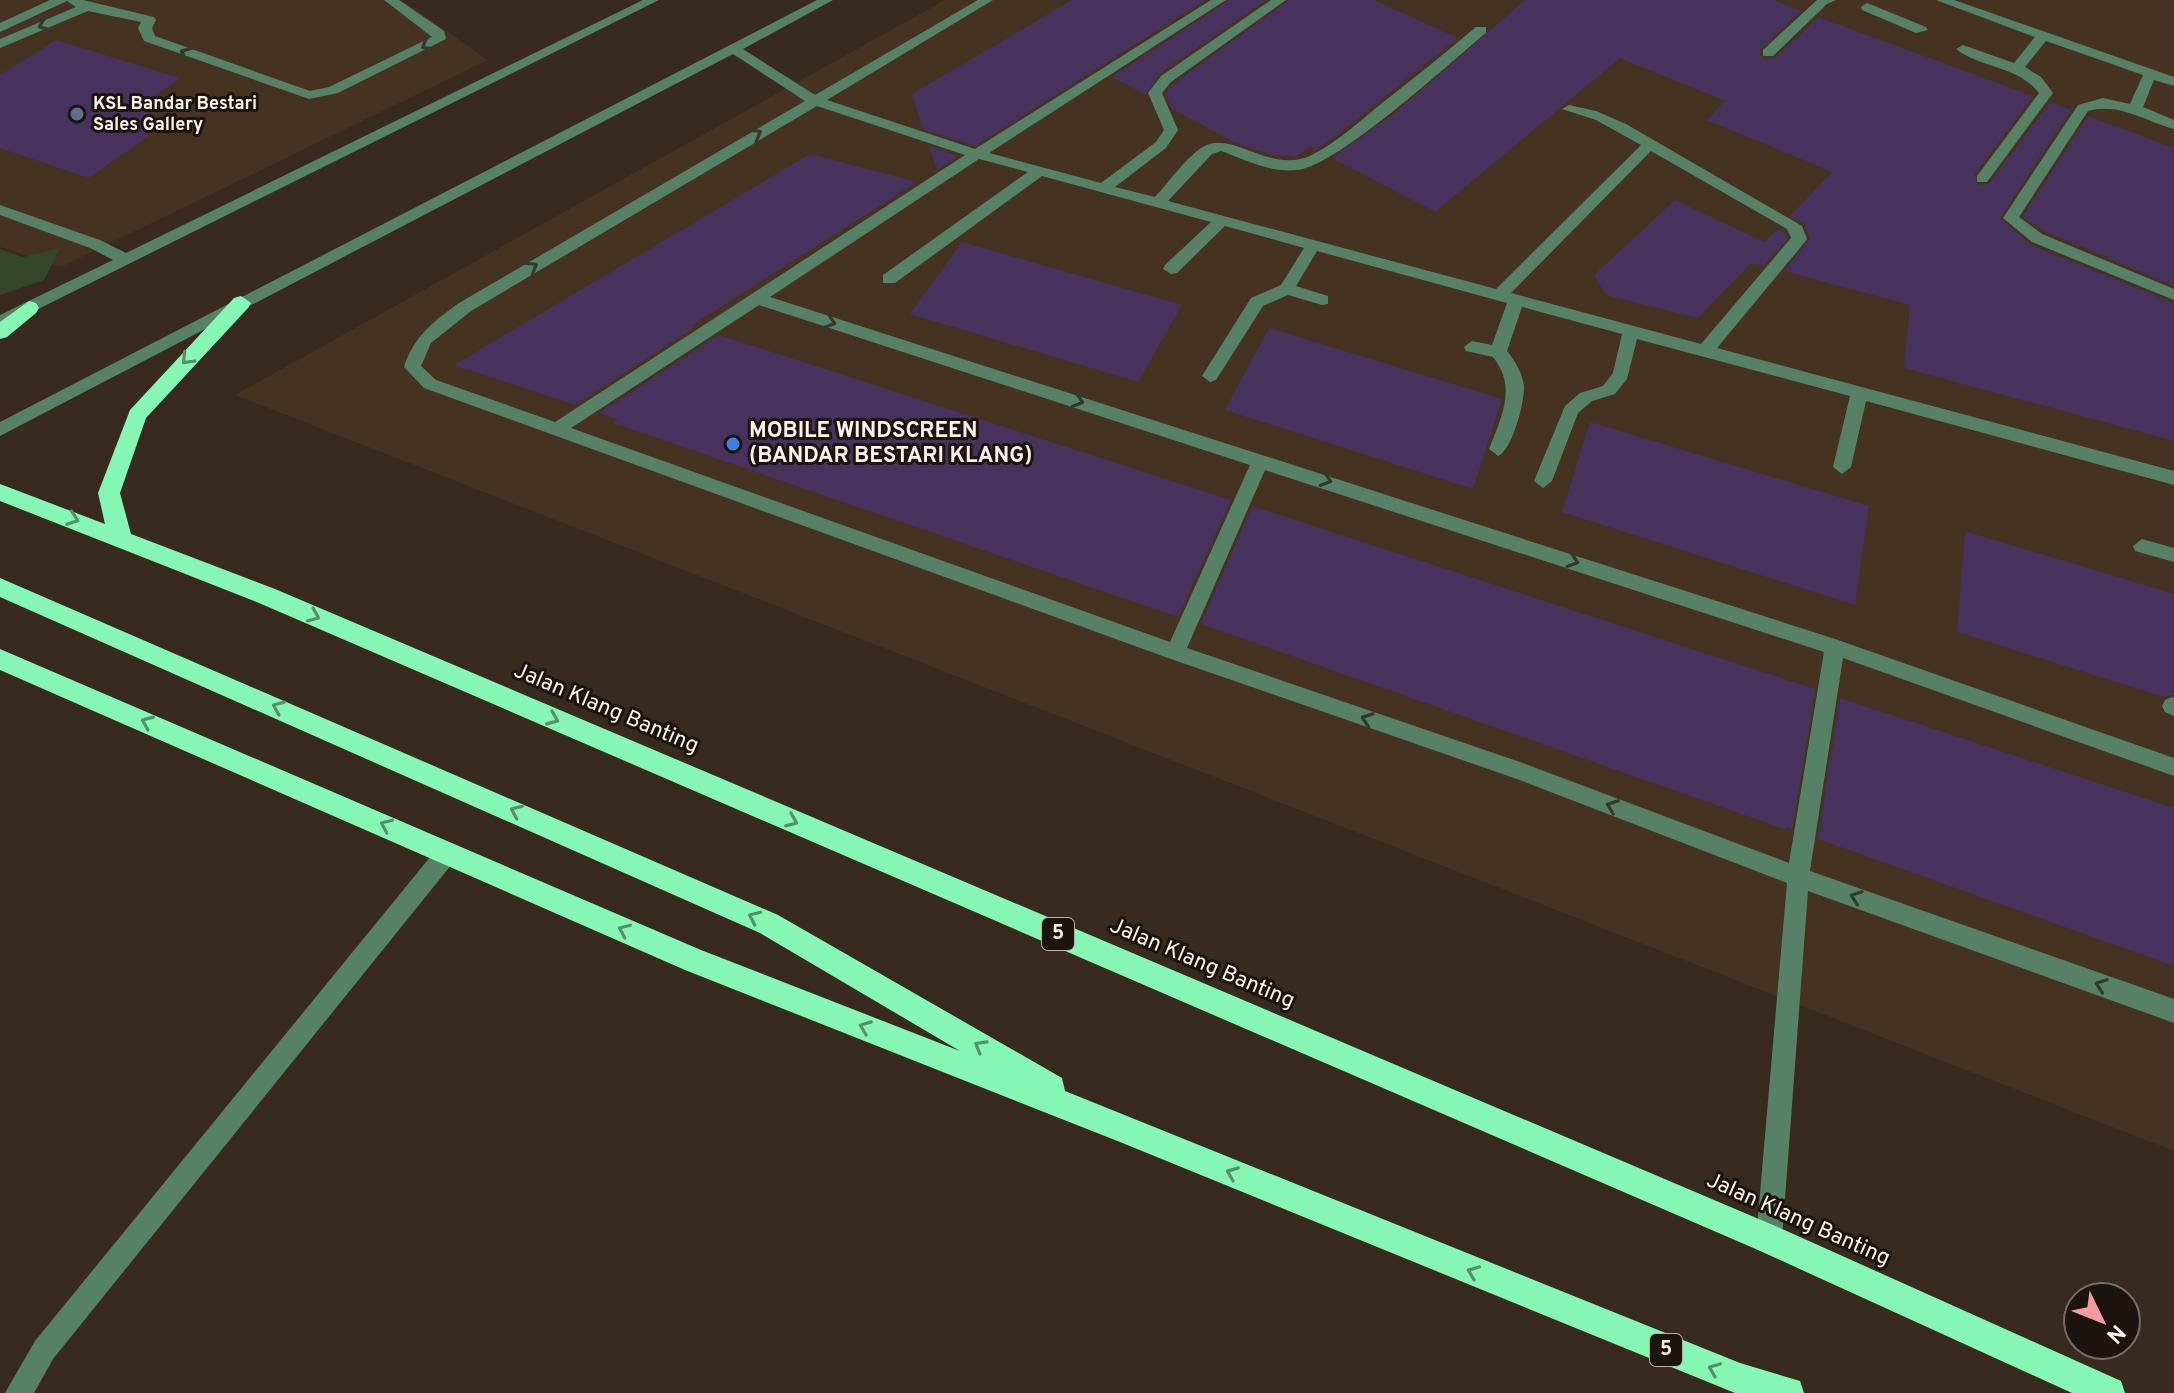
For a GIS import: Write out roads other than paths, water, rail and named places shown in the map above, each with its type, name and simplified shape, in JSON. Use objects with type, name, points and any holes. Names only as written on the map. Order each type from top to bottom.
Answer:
[{"type":"highway","points":[[121,537],[109,493],[137,415],[241,303]]},
{"type":"highway","points":[[0,320],[29,308]]},
{"type":"highway","points":[[0,332],[29,308]]},
{"type":"highway","name":"Jalan Klang Banting","points":[[0,492],[296,608],[1769,1239],[2109,1393]]},
{"type":"highway","points":[[0,587],[769,924],[1120,1127]]},
{"type":"highway","name":"5","points":[[0,659],[695,961],[1120,1127],[1740,1379],[1788,1393]]},
{"type":"street","points":[[0,28],[61,0]]},
{"type":"street","points":[[73,0],[87,7],[149,20],[145,28],[149,38],[301,95],[320,95],[439,39],[439,34],[390,0]]},
{"type":"street","points":[[29,308],[653,0]]},
{"type":"street","points":[[0,430],[827,0]]},
{"type":"street","points":[[987,0],[465,307],[437,327],[417,347],[412,367],[430,384],[1175,652],[1520,771],[1798,877],[2174,1011]]},
{"type":"street","points":[[557,429],[977,154],[1220,0]]},
{"type":"street","points":[[1104,188],[1161,145],[1171,130],[1155,93],[1166,79],[1280,0]]},
{"type":"street","points":[[1768,53],[1823,1],[1830,0]]},
{"type":"street","points":[[1942,0],[2174,82]]},
{"type":"street","points":[[1865,4],[1921,30]]},
{"type":"street","points":[[0,44],[87,7]]},
{"type":"street","points":[[1158,203],[1207,151],[1221,146],[1275,166],[1299,165],[1317,158],[1350,137],[1481,30]]},
{"type":"street","points":[[2017,68],[2043,36]]},
{"type":"street","points":[[733,48],[813,100],[977,154],[2174,478]]},
{"type":"street","points":[[1963,49],[2017,68],[2036,80],[2046,93],[1982,179]]},
{"type":"street","points":[[2135,109],[2150,74]]},
{"type":"street","points":[[2174,125],[2135,109],[2103,102],[2083,108],[2011,218],[2037,238],[2174,295]]},
{"type":"street","points":[[1569,109],[1585,111],[1607,120],[1794,226],[1799,239],[1705,351]]},
{"type":"street","points":[[1498,352],[1507,297],[1650,144]]},
{"type":"street","points":[[889,279],[1040,171]]},
{"type":"street","points":[[0,210],[95,244],[126,260]]},
{"type":"street","points":[[1171,269],[1222,220]]},
{"type":"street","points":[[1210,376],[1257,302],[1287,289],[1313,245]]},
{"type":"street","points":[[1287,289],[1322,300]]},
{"type":"street","points":[[756,298],[1835,647],[2174,767]]},
{"type":"street","points":[[1543,481],[1571,410],[1586,397],[1609,390],[1621,375],[1631,331]]},
{"type":"street","points":[[1472,347],[1498,352],[1508,362],[1517,380],[1515,400],[1498,449]]},
{"type":"street","points":[[1842,467],[1859,393]]},
{"type":"street","points":[[1175,652],[1261,459]]},
{"type":"street","points":[[2142,546],[2174,555]]},
{"type":"street","points":[[1769,1239],[1798,877],[1835,647]]},
{"type":"street","points":[[19,1393],[44,1350],[448,852]]},
{"type":"place","name":"KSL Bandar Bestari Sales Gallery","points":[[77,114]]},
{"type":"place","name":"MOBILE WINDSCREEN (BANDAR BESTARI KLANG)","points":[[733,444]]}]
